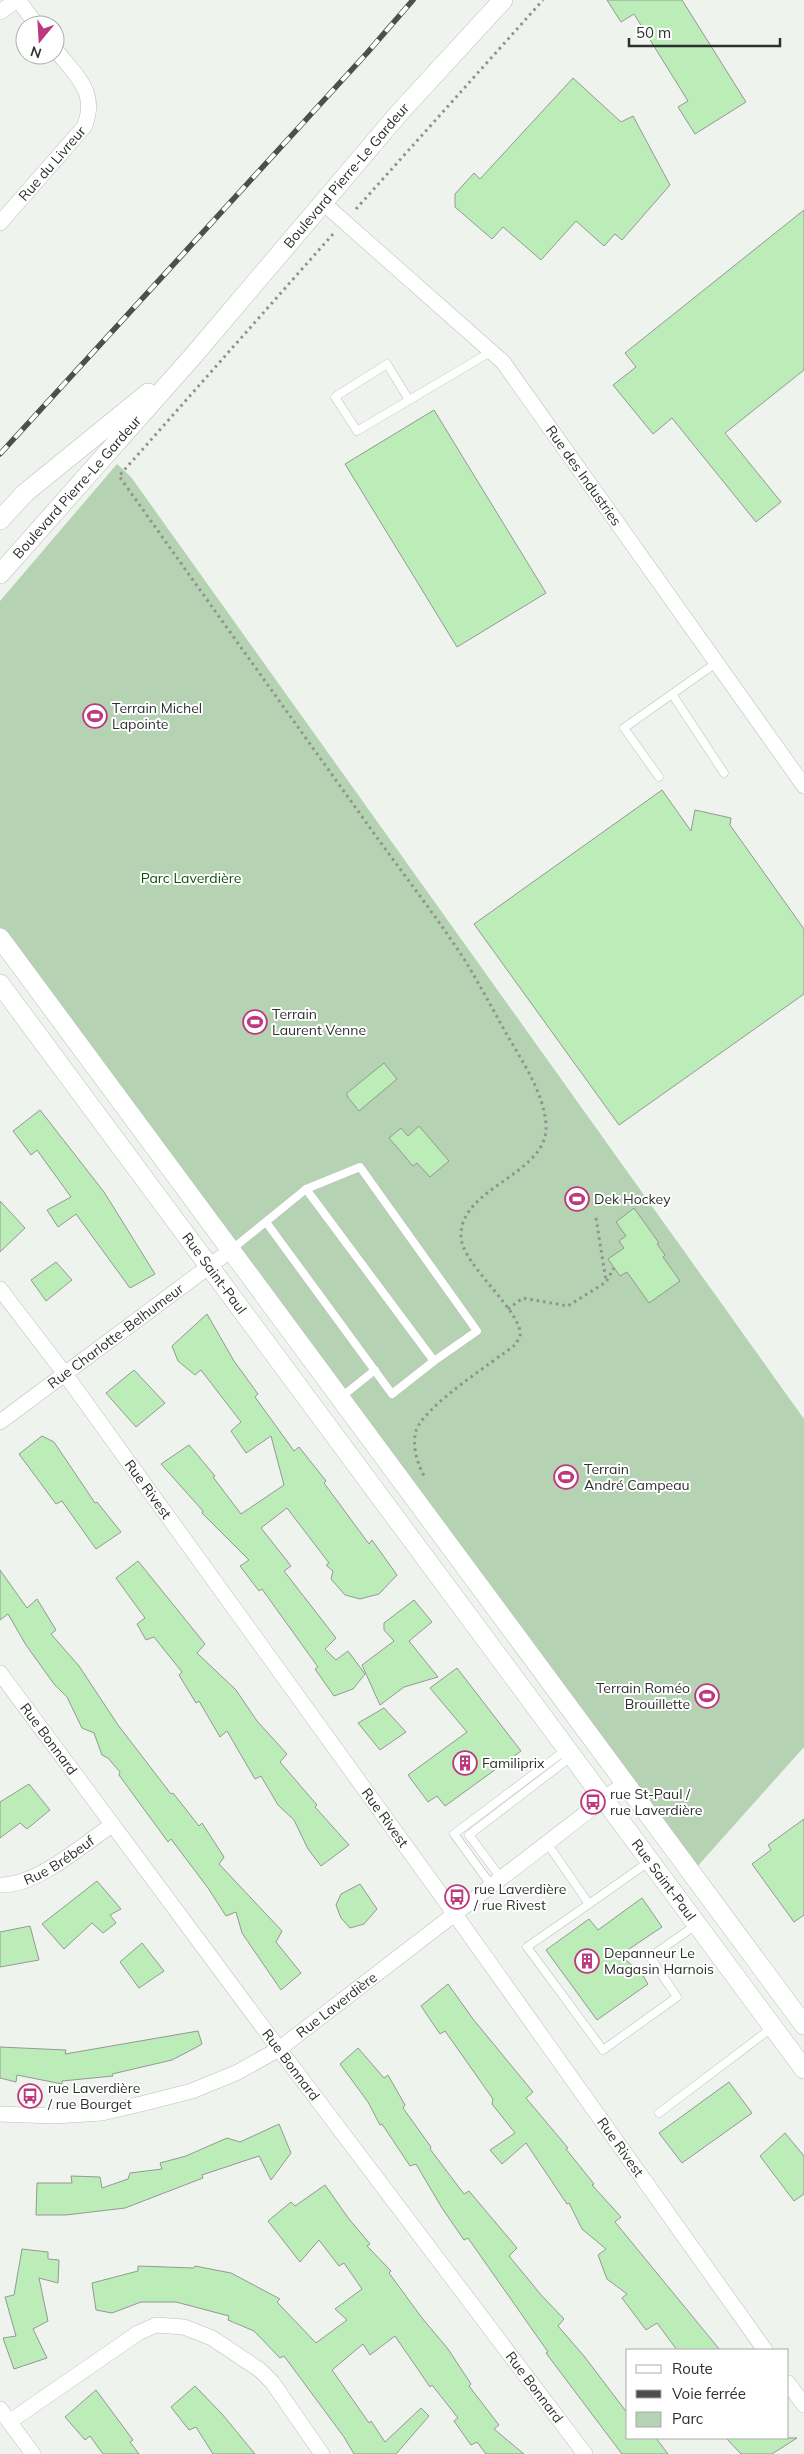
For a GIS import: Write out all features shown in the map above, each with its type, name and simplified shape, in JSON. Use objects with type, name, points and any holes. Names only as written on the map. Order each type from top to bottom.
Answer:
[{"type":"street","points":[[0,12],[18,0],[29,15]]},
{"type":"street","name":"Boulevard Pierre-Le Gardeur","points":[[0,574],[193,356],[400,112],[504,0]]},
{"type":"street","name":"Rue du Livreur","points":[[0,223],[84,127],[89,116],[90,103],[85,88],[65,62]]},
{"type":"street","name":"Rue des Industries","points":[[322,202],[503,362],[804,786]]},
{"type":"street","name":"Boulevard Pierre-Le Gardeur","points":[[0,520],[25,494],[193,356]]},
{"type":"street","name":"Rue Saint-Paul","points":[[0,938],[804,2025]]},
{"type":"street","name":"Rue Saint-Paul","points":[[0,984],[804,2069]]},
{"type":"street","points":[[29,1023],[51,1007]]},
{"type":"street","points":[[119,1144],[140,1128]]},
{"type":"street","name":"Rue Charlotte-Belhumeur","points":[[0,1422],[231,1250]]},
{"type":"street","name":"Rue Rivest","points":[[0,1290],[65,1374],[454,1913],[764,2349]]},
{"type":"street","points":[[311,1403],[336,1392]]},
{"type":"street","points":[[394,1515],[415,1500]]},
{"type":"street","points":[[471,1619],[493,1606]]},
{"type":"street","name":"Rue Bonnard","points":[[0,1673],[279,2049],[585,2454]]},
{"type":"street","name":"Rue Laverdière","points":[[0,2114],[54,2116],[102,2113],[202,2087],[238,2072],[279,2049],[625,1783]]},
{"type":"street","name":"Rue Brébeuf","points":[[0,1885],[10,1885],[36,1876],[112,1825]]},
{"type":"street","points":[[700,1929],[727,1921]]},
{"type":"street","points":[[9,2422],[138,2333],[156,2325],[184,2327],[212,2338],[260,2370],[272,2382],[322,2454]]},
{"type":"street","points":[[789,2384],[804,2406]]},
{"type":"street","points":[[0,2409],[33,2454]]},
{"type":"lane","points":[[409,400],[387,364],[335,398],[357,431],[492,351]]},
{"type":"lane","points":[[659,776],[624,728],[716,663]]},
{"type":"lane","points":[[672,694],[724,773]]},
{"type":"lane","points":[[231,1250],[306,1189],[360,1167],[477,1331],[434,1361],[392,1394],[266,1222]]},
{"type":"lane","points":[[306,1189],[434,1361]]},
{"type":"lane","points":[[336,1392],[375,1370]]},
{"type":"lane","points":[[496,1881],[454,1834],[570,1753]]},
{"type":"lane","points":[[496,1881],[469,1835],[570,1753]]},
{"type":"lane","points":[[547,1843],[589,1904]]},
{"type":"lane","points":[[650,1861],[527,1947],[603,2050],[678,1996],[650,1957],[700,1929]]},
{"type":"lane","points":[[659,2113],[773,2027]]},
{"type":"path","points":[[425,1477],[417,1463],[414,1445],[416,1431],[422,1419],[434,1407],[517,1342],[520,1335],[519,1328],[508,1309],[469,1256],[462,1242],[461,1229],[470,1208],[516,1172],[537,1152],[545,1138],[546,1123],[534,1082],[464,960],[119,476],[543,0]]},
{"type":"path","points":[[596,1218],[598,1221],[606,1282]]},
{"type":"path","points":[[508,1309],[523,1298],[568,1306],[606,1282],[614,1268]]},
{"type":"green space","name":"Parc Laverdière","points":[[117,464],[131,477],[804,1419],[804,1747],[695,1869],[0,930],[0,601]]},
{"type":"building","points":[[607,0],[682,0],[746,102],[695,134],[678,107],[688,101],[634,14],[621,22]]},
{"type":"building","points":[[573,78],[621,122],[633,116],[670,185],[622,240],[615,234],[604,246],[576,221],[541,260],[503,227],[492,239],[455,207],[455,194],[474,173],[480,179]]},
{"type":"building","points":[[804,210],[804,370],[725,433],[781,502],[756,522],[672,418],[653,434],[613,385],[636,367],[625,353]]},
{"type":"building","points":[[434,410],[546,593],[457,647],[345,464]]},
{"type":"building","points":[[662,790],[691,831],[695,810],[731,818],[730,825],[804,929],[804,994],[619,1125],[474,924]]},
{"type":"building","points":[[384,1063],[397,1079],[359,1111],[347,1096],[347,1093]]},
{"type":"building","points":[[40,1110],[104,1192],[155,1274],[130,1288],[76,1214],[58,1227],[47,1210],[71,1197],[37,1150],[31,1155],[13,1131]]},
{"type":"building","points":[[419,1126],[449,1161],[430,1177],[417,1163],[413,1166],[389,1138],[401,1128],[408,1136]]},
{"type":"building","points":[[0,1201],[25,1228],[0,1252]]},
{"type":"building","points":[[634,1208],[659,1243],[657,1244],[665,1255],[663,1257],[680,1281],[649,1303],[627,1272],[620,1276],[608,1259],[624,1248],[619,1241],[626,1236],[616,1222]]},
{"type":"building","points":[[56,1262],[72,1280],[46,1301],[31,1280]]},
{"type":"building","points":[[207,1314],[234,1361],[258,1394],[255,1397],[294,1451],[299,1447],[326,1481],[324,1483],[369,1544],[372,1540],[397,1575],[379,1594],[360,1599],[345,1595],[331,1579],[333,1571],[326,1565],[329,1563],[287,1508],[261,1528],[291,1566],[284,1571],[336,1638],[325,1649],[336,1660],[348,1651],[365,1674],[353,1689],[334,1696],[315,1669],[318,1667],[262,1589],[259,1591],[240,1566],[249,1560],[202,1513],[203,1511],[161,1464],[189,1445],[215,1476],[213,1477],[241,1514],[284,1485],[271,1436],[246,1453],[231,1431],[241,1422],[201,1370],[195,1375],[178,1361],[172,1346]]},
{"type":"building","points":[[134,1370],[165,1403],[136,1427],[106,1393]]},
{"type":"building","points":[[42,1436],[54,1442],[95,1503],[97,1502],[121,1532],[96,1549],[62,1501],[56,1504],[19,1454]]},
{"type":"building","points":[[138,1561],[205,1644],[197,1653],[236,1690],[257,1721],[287,1754],[280,1762],[317,1805],[315,1807],[349,1845],[321,1866],[308,1849],[294,1820],[278,1805],[261,1776],[255,1779],[227,1731],[220,1737],[199,1701],[196,1703],[179,1675],[182,1672],[154,1637],[146,1640],[137,1624],[145,1618],[116,1578]]},
{"type":"building","points":[[0,1570],[27,1608],[37,1599],[56,1630],[51,1634],[79,1666],[118,1725],[171,1794],[173,1793],[199,1826],[202,1823],[224,1857],[219,1864],[282,1931],[276,1942],[301,1973],[281,1990],[242,1933],[236,1912],[226,1916],[208,1888],[171,1839],[168,1842],[119,1775],[120,1772],[108,1758],[102,1755],[94,1733],[82,1728],[67,1697],[54,1684],[26,1645],[8,1614],[0,1620]]},
{"type":"building","points":[[414,1600],[432,1622],[409,1641],[438,1677],[404,1687],[380,1705],[362,1665],[394,1641],[384,1630],[384,1623]]},
{"type":"building","name":"Familiprix","points":[[457,1668],[521,1751],[445,1806],[437,1796],[428,1802],[408,1775],[467,1732],[430,1688]]},
{"type":"building","points":[[384,1708],[406,1732],[380,1750],[358,1723]]},
{"type":"building","points":[[29,1784],[50,1810],[27,1829],[20,1823],[0,1838],[0,1802]]},
{"type":"building","points":[[804,1819],[804,1915],[794,1922],[752,1864],[771,1850],[768,1845]]},
{"type":"building","points":[[97,1881],[121,1909],[110,1915],[116,1923],[103,1933],[92,1923],[64,1949],[42,1924]]},
{"type":"building","points":[[360,1884],[377,1909],[364,1924],[350,1928],[341,1918],[336,1905],[341,1894]]},
{"type":"building","name":"Depanneur Le Magasin Harnois","points":[[642,1898],[662,1927],[620,1955],[642,1974],[648,1984],[597,2020],[546,1950],[589,1919],[598,1930]]},
{"type":"building","points":[[30,1926],[39,1960],[0,1967],[0,1932]]},
{"type":"building","points":[[142,1943],[164,1971],[139,1988],[120,1962]]},
{"type":"building","points":[[448,1984],[473,2019],[533,2092],[526,2098],[568,2148],[566,2149],[594,2184],[592,2185],[621,2217],[615,2222],[719,2349],[676,2349],[657,2323],[646,2330],[622,2298],[627,2294],[607,2279],[598,2255],[606,2249],[582,2229],[569,2203],[567,2204],[526,2143],[502,2164],[490,2150],[515,2133],[492,2104],[493,2099],[445,2031],[440,2034],[421,2006]]},
{"type":"building","points":[[198,2031],[202,2044],[195,2048],[172,2060],[112,2074],[113,2076],[62,2081],[62,2084],[17,2075],[16,2082],[0,2078],[0,2047],[66,2050],[65,2054]]},
{"type":"building","points":[[358,2048],[384,2078],[388,2075],[405,2105],[403,2108],[431,2147],[430,2149],[464,2194],[469,2191],[517,2248],[509,2256],[564,2319],[558,2326],[584,2356],[626,2411],[626,2439],[657,2439],[668,2454],[622,2454],[546,2353],[548,2352],[468,2238],[464,2240],[442,2208],[416,2164],[410,2166],[382,2124],[380,2125],[368,2102],[340,2064]]},
{"type":"building","points":[[729,2082],[752,2113],[682,2163],[659,2133]]},
{"type":"building","points":[[279,2124],[291,2153],[271,2180],[259,2156],[202,2175],[203,2178],[125,2208],[66,2215],[36,2215],[37,2183],[72,2183],[71,2176],[100,2177],[102,2188],[128,2179],[130,2173],[162,2169],[160,2163],[186,2156],[227,2138],[240,2142]]},
{"type":"building","points":[[785,2133],[804,2156],[804,2194],[794,2201],[760,2156]]},
{"type":"building","points":[[325,2185],[349,2219],[370,2244],[367,2246],[391,2271],[389,2273],[422,2318],[448,2349],[471,2384],[469,2386],[499,2425],[494,2429],[524,2454],[486,2454],[477,2442],[471,2445],[454,2421],[458,2418],[432,2385],[430,2387],[395,2336],[370,2355],[363,2344],[332,2370],[369,2423],[371,2421],[385,2442],[421,2408],[429,2416],[396,2454],[354,2454],[344,2437],[284,2356],[280,2358],[254,2331],[228,2320],[229,2316],[176,2302],[141,2302],[112,2313],[96,2310],[92,2283],[138,2271],[138,2266],[194,2268],[195,2266],[231,2273],[280,2299],[277,2302],[316,2343],[347,2320],[335,2309],[362,2289],[344,2263],[339,2266],[319,2240],[300,2262],[268,2221],[291,2202],[295,2206]]},
{"type":"building","points":[[22,2249],[48,2252],[48,2259],[59,2260],[58,2283],[39,2278],[48,2321],[33,2329],[47,2358],[14,2369],[3,2338],[16,2336],[5,2297],[14,2295]]},
{"type":"building","points":[[195,2386],[222,2414],[255,2454],[213,2454],[196,2427],[189,2430],[171,2407]]},
{"type":"building","points":[[96,2390],[133,2440],[130,2442],[139,2454],[103,2454],[90,2436],[85,2440],[65,2417]]},
{"type":"building","points":[[797,2438],[772,2454],[741,2454],[727,2439]]},
{"type":"railway","points":[[0,454],[367,53],[413,0]]},
{"type":"place","name":"Terrain Michel Lapointe","points":[[95,716]]},
{"type":"place","name":"Terrain Laurent Venne","points":[[255,1022]]},
{"type":"place","name":"Dek Hockey","points":[[577,1199]]},
{"type":"place","name":"Terrain André Campeau","points":[[566,1477]]},
{"type":"place","name":"Terrain Roméo Brouillette","points":[[707,1696]]},
{"type":"place","name":"Familiprix","points":[[465,1763]]},
{"type":"place","name":"rue St-Paul / rue Laverdière","points":[[593,1802]]},
{"type":"place","name":"rue Laverdière / rue Rivest","points":[[457,1897]]},
{"type":"place","name":"Depanneur Le Magasin Harnois","points":[[587,1961]]},
{"type":"place","name":"rue Laverdière / rue Bourget","points":[[30,2096]]}]
